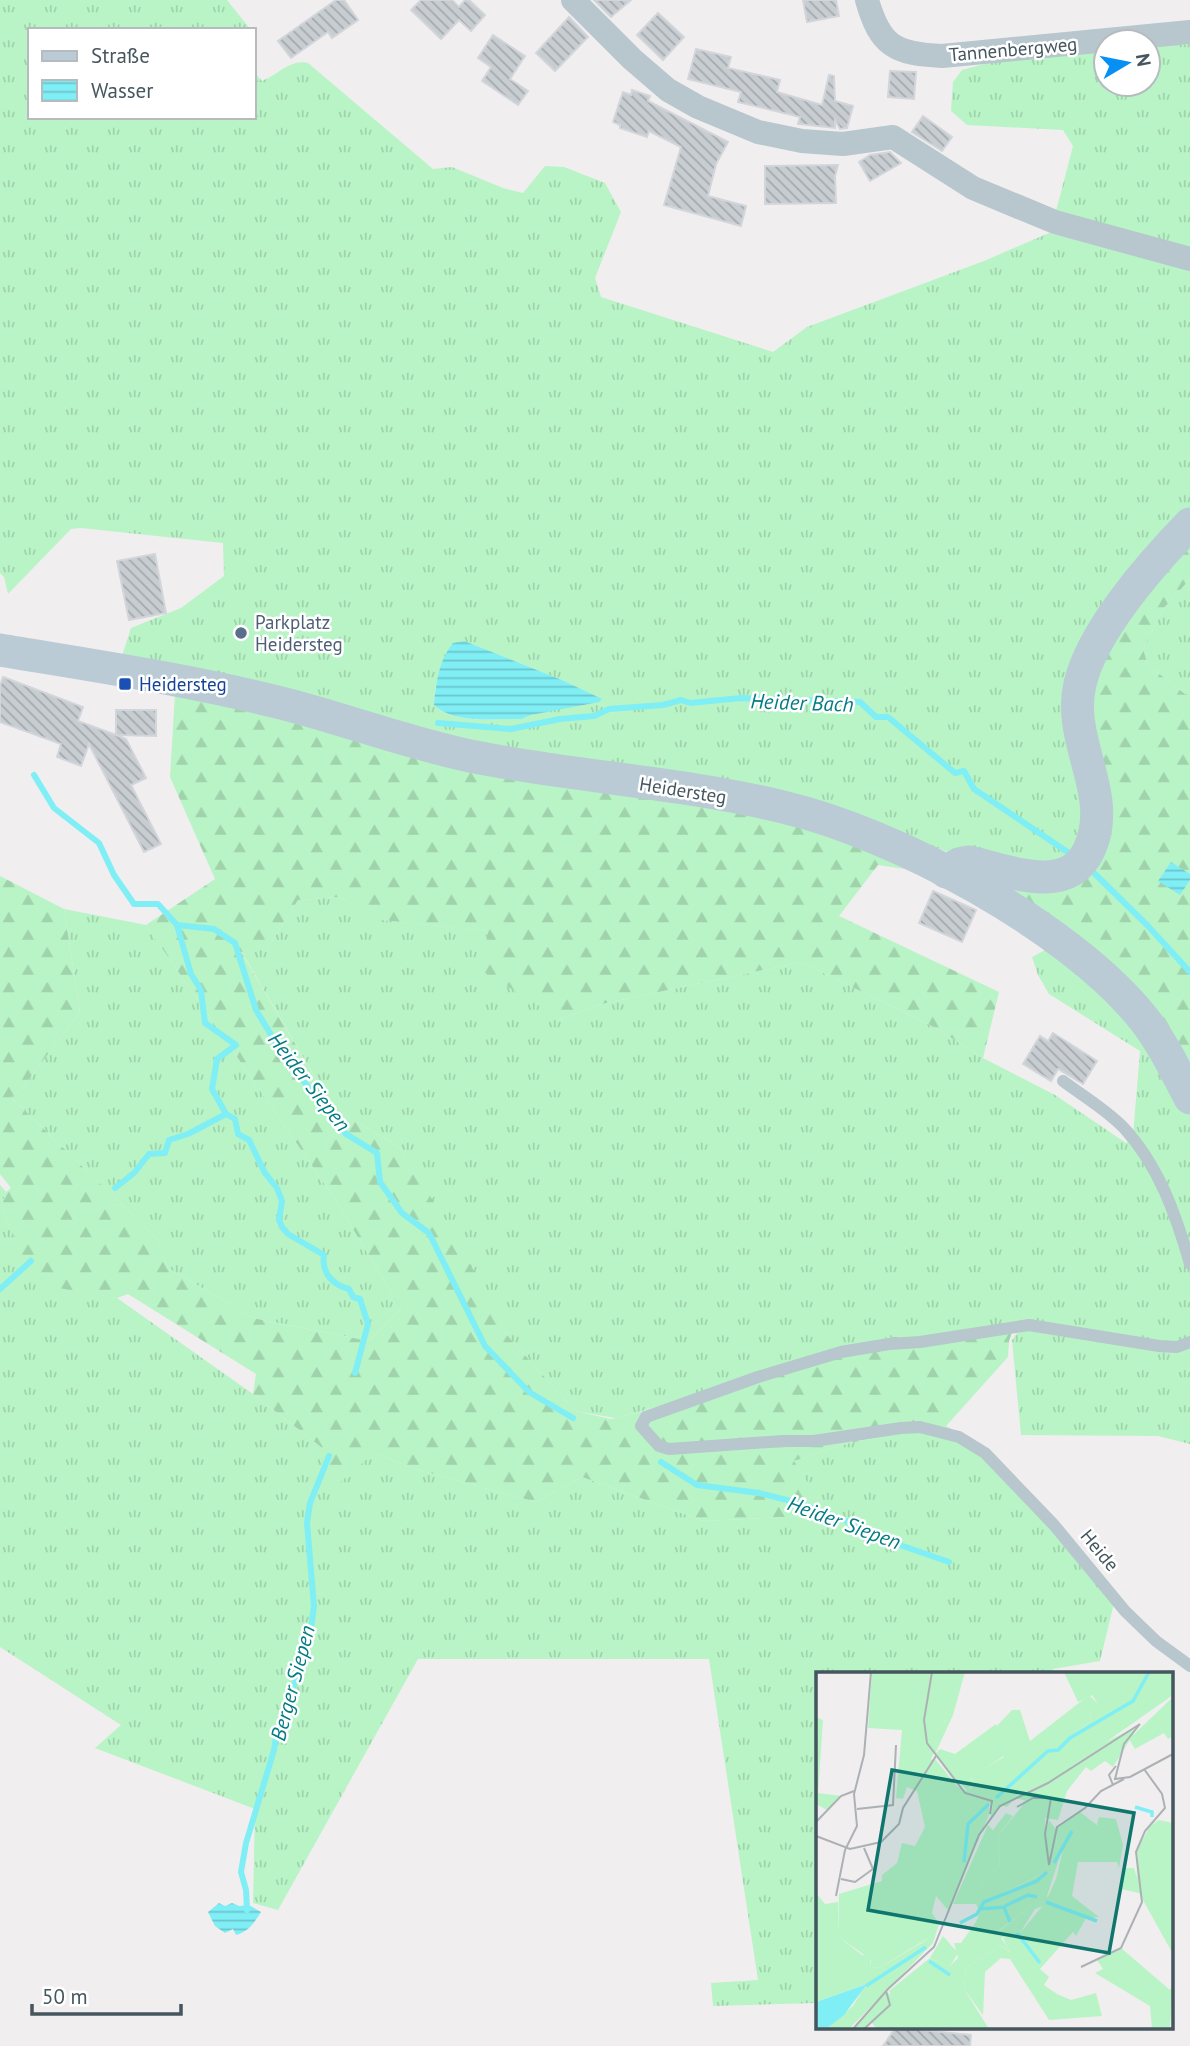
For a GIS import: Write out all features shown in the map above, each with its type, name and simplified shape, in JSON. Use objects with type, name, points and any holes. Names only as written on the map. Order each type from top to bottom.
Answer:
[{"type":"main road","points":[[946,872],[959,864],[969,862],[1034,877],[1049,877],[1067,873],[1082,862],[1096,830],[1098,813],[1077,716],[1077,696],[1083,673],[1104,631],[1143,575],[1190,524]]},
{"type":"main road","name":"Heidersteg","points":[[0,650],[218,688],[467,755],[783,807],[825,818],[946,872],[1048,933],[1115,988],[1149,1027],[1190,1098]]},
{"type":"street","points":[[573,0],[632,59],[659,82],[698,107],[758,132],[802,141],[843,144],[893,137],[973,188],[1055,222],[1190,259]]},
{"type":"street","name":"Tannenbergweg","points":[[867,0],[879,33],[890,46],[920,55],[942,56],[1190,32]]},
{"type":"lane","points":[[1063,1081],[1122,1126],[1133,1139],[1167,1192],[1190,1264]]},
{"type":"lane","name":"Heide","points":[[1190,1342],[1177,1348],[1029,1325],[920,1342],[889,1343],[841,1352],[758,1377],[646,1417],[641,1426],[659,1446],[669,1449],[814,1441],[920,1427],[959,1437],[985,1453],[1054,1525],[1125,1611],[1156,1642],[1190,1666]]},
{"type":"green space","points":[[0,0],[227,0],[249,28],[28,28],[28,119],[256,119],[256,74],[262,81],[295,63],[308,63],[433,169],[452,167],[503,188],[523,193],[545,166],[564,167],[605,183],[621,212],[595,278],[601,297],[773,352],[807,327],[984,261],[1049,233],[1190,264],[1190,517],[1092,793],[1071,866],[959,856],[826,808],[524,754],[121,659],[131,628],[181,608],[224,576],[223,543],[71,529],[8,594],[4,577],[0,573]],"holes":[[[465,642],[562,680],[601,699],[522,719],[464,718],[434,705],[436,684]]]},
{"type":"green space","points":[[1190,44],[1190,258],[1055,215],[1073,146],[1063,130],[967,125],[951,111],[953,82],[962,70],[1003,59],[1092,52],[1092,98],[1162,98],[1162,46]]},
{"type":"green space","points":[[1190,524],[1190,579],[1163,609],[1143,649],[1148,665],[1190,695],[1190,1098],[1169,1059],[959,864],[1034,877],[1085,858],[1077,696]]},
{"type":"green space","points":[[1190,579],[1190,695],[1148,665],[1143,649],[1163,609]]},
{"type":"green space","points":[[175,694],[738,806],[932,873],[878,865],[839,916],[999,992],[983,1058],[934,1027],[801,962],[597,1005],[561,1019],[482,971],[488,931],[382,920],[339,897],[298,900],[267,949],[241,952],[333,1108],[399,1147],[458,1240],[506,1334],[575,1411],[611,1419],[706,1395],[841,1346],[890,1337],[919,1338],[1013,1330],[1008,1357],[946,1426],[849,1443],[794,1461],[828,1515],[704,1521],[582,1477],[536,1502],[415,1469],[374,1453],[328,1493],[321,1447],[253,1394],[256,1374],[128,1294],[117,1298],[35,1284],[1,1207],[6,1192],[11,1188],[0,1174],[0,876],[64,909],[80,1012],[23,1087],[11,1097],[158,1240],[168,1268],[253,1318],[369,1341],[401,1309],[335,1199],[146,925],[215,879],[170,777]]},
{"type":"green space","points":[[339,897],[383,920],[489,931],[561,1019],[597,1005],[801,962],[934,1027],[983,1058],[1055,1095],[1126,1143],[1133,1136],[1140,1051],[1049,994],[1032,957],[1058,943],[1086,964],[1190,1101],[1190,1444],[1158,1436],[1021,1435],[1012,1340],[1019,1330],[1032,1322],[706,1394],[615,1418],[575,1411],[506,1334],[457,1240],[399,1147],[333,1108],[241,951],[267,949],[298,900]]},
{"type":"green space","points":[[64,909],[146,925],[335,1199],[401,1309],[369,1341],[253,1318],[168,1268],[158,1240],[11,1097],[23,1087],[80,1012]]},
{"type":"green space","points":[[0,1185],[6,1192],[1,1207],[35,1283],[117,1298],[253,1394],[321,1447],[374,1453],[415,1469],[536,1502],[582,1477],[704,1521],[827,1515],[794,1461],[849,1443],[946,1426],[958,1434],[1053,1531],[1114,1603],[1100,1661],[1053,1669],[1052,1672],[816,1672],[816,2003],[713,2006],[711,1983],[758,1980],[709,1659],[418,1659],[278,1910],[253,1903],[255,1809],[95,1748],[121,1725],[0,1647]]},
{"type":"water","points":[[464,641],[602,699],[599,702],[522,719],[464,718],[443,711],[434,705],[439,672],[453,643]]},
{"type":"water","points":[[1171,862],[1190,874],[1190,880],[1180,895],[1158,881]]},
{"type":"water","points":[[219,1903],[225,1906],[232,1903],[239,1906],[249,1905],[261,1912],[244,1931],[236,1935],[233,1929],[225,1933],[215,1926],[208,1912]]},
{"type":"building","points":[[336,0],[344,0],[358,20],[332,38],[328,32],[291,58],[278,41]]},
{"type":"building","points":[[421,0],[452,0],[459,7],[465,0],[469,0],[485,15],[471,31],[459,20],[441,39],[411,10]]},
{"type":"building","points":[[594,0],[631,0],[611,17]]},
{"type":"building","points":[[803,0],[836,0],[839,16],[807,22]]},
{"type":"building","points":[[658,13],[684,37],[663,60],[637,35]]},
{"type":"building","points":[[569,17],[588,37],[555,71],[536,53]]},
{"type":"building","points":[[493,35],[525,56],[510,79],[528,91],[518,105],[482,81],[491,67],[478,58]]},
{"type":"building","points":[[696,49],[731,57],[728,68],[780,80],[777,92],[822,105],[829,75],[834,76],[835,101],[853,106],[847,128],[840,129],[835,120],[835,128],[798,124],[800,117],[738,102],[741,92],[688,79]]},
{"type":"building","points":[[890,71],[916,72],[914,99],[888,97]]},
{"type":"building","points":[[632,90],[650,96],[648,101],[728,142],[716,164],[708,196],[746,206],[741,226],[664,205],[681,147],[649,131],[647,137],[620,128],[620,125],[613,122],[623,92],[631,95]]},
{"type":"building","points":[[923,116],[952,137],[942,151],[912,132]]},
{"type":"building","points":[[890,152],[901,163],[870,181],[859,162],[870,155]]},
{"type":"building","points":[[838,165],[835,176],[836,203],[765,204],[765,166]]},
{"type":"building","points":[[155,554],[166,613],[129,620],[117,561]]},
{"type":"building","points":[[3,677],[83,707],[78,721],[126,739],[146,778],[131,785],[161,844],[144,852],[89,744],[81,766],[57,757],[61,744],[0,722],[0,686]]},
{"type":"building","points":[[116,710],[156,710],[156,736],[116,735]]},
{"type":"building","points":[[933,891],[976,910],[962,942],[919,923]]},
{"type":"building","points":[[1053,1033],[1097,1061],[1083,1084],[1058,1069],[1051,1081],[1023,1064],[1040,1036],[1048,1041]]},
{"type":"building","points":[[895,2028],[922,2028],[921,2030],[971,2035],[970,2046],[883,2046]]},
{"type":"waterway","name":"Heider Bach","points":[[438,723],[511,729],[560,719],[594,716],[609,709],[663,705],[681,700],[690,703],[741,698],[860,702],[876,717],[888,717],[955,773],[964,771],[974,789],[1072,855]]},
{"type":"waterway","name":"Heider Siepen","points":[[34,775],[54,808],[99,843],[114,875],[134,904],[158,904],[177,925],[214,929],[235,943],[256,1010],[279,1048],[346,1134],[377,1153],[380,1182],[402,1213],[429,1233],[485,1346],[529,1392],[573,1418]]},
{"type":"waterway","name":"Heider Bach","points":[[1089,868],[1190,972]]},
{"type":"waterway","points":[[115,1188],[134,1173],[149,1154],[165,1153],[169,1140],[188,1134],[226,1114],[212,1089],[217,1059],[236,1045],[205,1023],[201,990],[191,974],[177,925]]},
{"type":"waterway","name":"Berger Siepen","points":[[226,1114],[235,1119],[238,1134],[249,1140],[265,1173],[277,1188],[282,1201],[279,1220],[282,1227],[288,1234],[324,1255],[324,1267],[329,1277],[338,1285],[349,1289],[353,1297],[360,1299],[368,1324],[355,1373]]},
{"type":"waterway","points":[[0,1289],[31,1261]]},
{"type":"waterway","name":"Berger Siepen","points":[[247,1910],[246,1890],[241,1872],[246,1843],[274,1750],[277,1731],[305,1656],[314,1606],[307,1523],[310,1503],[329,1456]]},
{"type":"waterway","name":"Heider Siepen","points":[[661,1462],[697,1485],[759,1493],[799,1503],[900,1545],[949,1562]]},
{"type":"place","name":"Parkplatz Heidersteg","points":[[241,633]]},
{"type":"place","name":"Heidersteg","points":[[125,684]]}]
